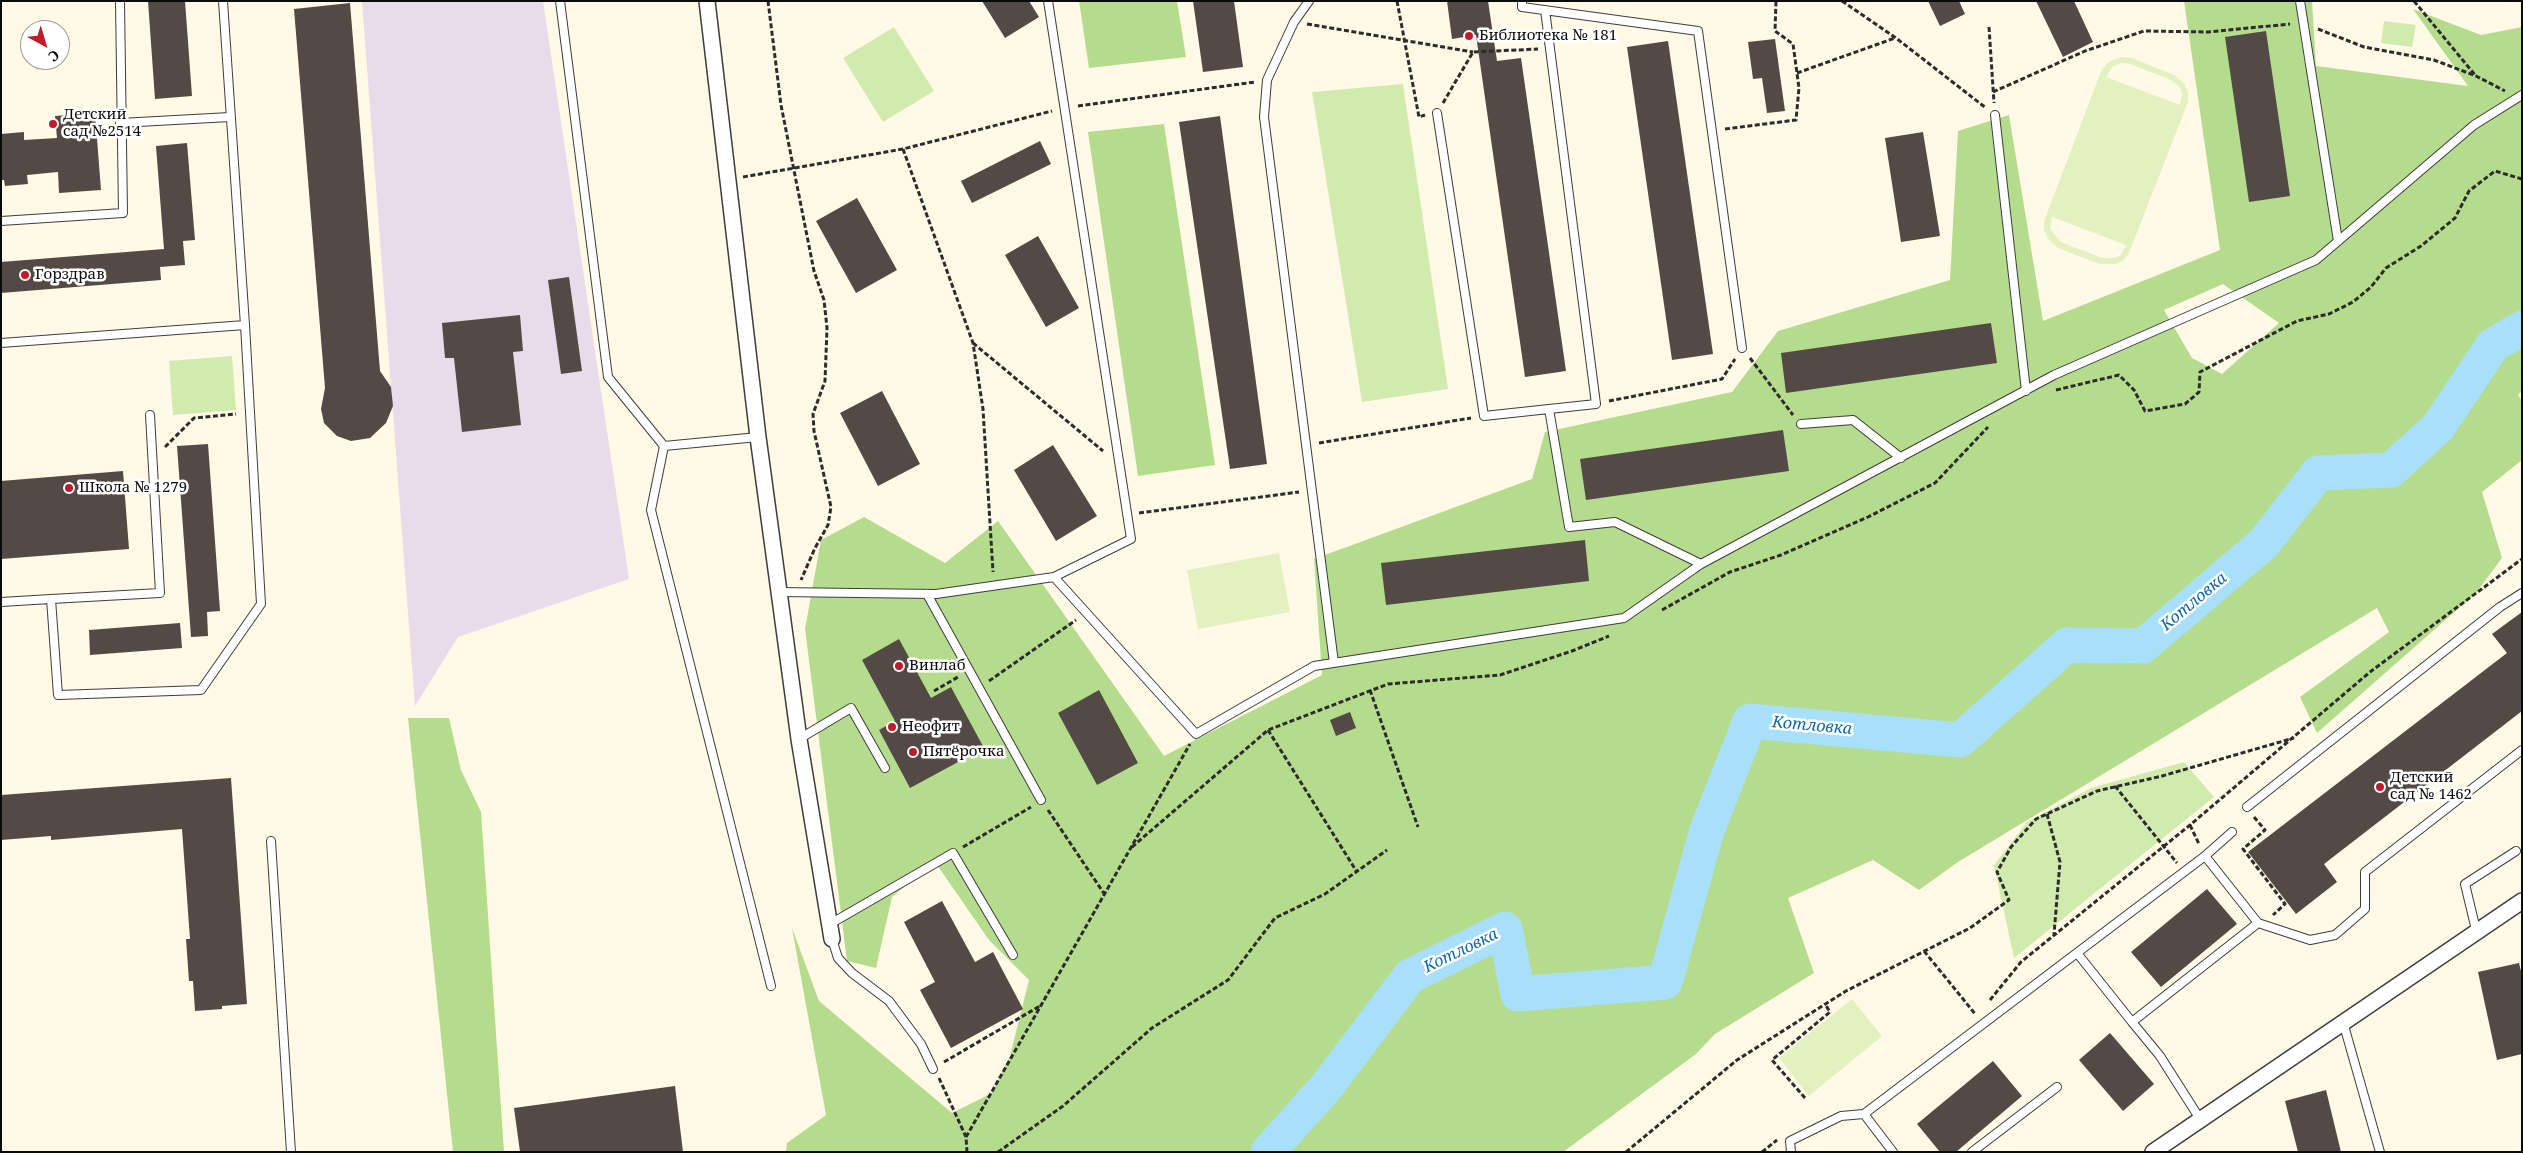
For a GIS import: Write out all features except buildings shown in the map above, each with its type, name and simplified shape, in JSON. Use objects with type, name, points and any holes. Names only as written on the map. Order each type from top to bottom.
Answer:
[{"type":"street","points":[[707,1],[758,437],[799,739],[832,939]]},
{"type":"street","points":[[2153,1152],[2476,930],[2522,901]]},
{"type":"lane","points":[[1,220],[123,213],[120,123],[120,1]]},
{"type":"lane","points":[[51,599],[58,695],[201,690],[261,604],[245,325],[223,1]]},
{"type":"lane","points":[[560,1],[608,377],[664,446]]},
{"type":"lane","points":[[779,592],[927,594],[994,586],[1054,576],[1131,539],[1048,1]]},
{"type":"lane","points":[[1309,1],[1294,22],[1267,80],[1264,117],[1334,663]]},
{"type":"lane","points":[[1522,1],[1522,7],[1698,31],[1742,348]]},
{"type":"lane","points":[[2300,1],[2338,241]]},
{"type":"lane","points":[[1437,113],[1484,416],[1596,404],[1545,10]]},
{"type":"lane","points":[[1054,576],[1196,734],[1314,666],[1624,618],[1701,564],[2054,375],[2316,260],[2474,124],[2519,96]]},
{"type":"lane","points":[[1995,115],[2026,391]]},
{"type":"lane","points":[[120,123],[230,116]]},
{"type":"lane","points":[[1,343],[245,325]]},
{"type":"lane","points":[[1549,409],[1569,527],[1615,522],[1701,564]]},
{"type":"lane","points":[[1,602],[160,593],[154,458],[150,415]]},
{"type":"lane","points":[[1801,424],[1853,420],[1900,458]]},
{"type":"lane","points":[[664,446],[758,437]]},
{"type":"lane","points":[[664,446],[651,510],[771,986]]},
{"type":"lane","points":[[2246,807],[2458,643],[2500,607],[2522,593]]},
{"type":"lane","points":[[927,594],[1041,800]]},
{"type":"lane","points":[[799,739],[851,708],[885,768]]},
{"type":"lane","points":[[2205,856],[2258,923],[2310,940],[2336,935],[2365,909],[2365,872],[2522,750]]},
{"type":"lane","points":[[1791,1152],[1790,1141],[1841,1116],[1864,1114],[2205,856],[2232,832]]},
{"type":"lane","points":[[271,841],[292,1152]]},
{"type":"lane","points":[[2476,930],[2465,884],[2516,851]]},
{"type":"lane","points":[[830,924],[953,853],[1014,955]]},
{"type":"lane","points":[[2132,1022],[2258,923]]},
{"type":"lane","points":[[832,939],[838,958],[852,973],[889,1001],[921,1044],[933,1069]]},
{"type":"lane","points":[[2077,953],[2160,1056],[2200,1119]]},
{"type":"lane","points":[[2343,1022],[2380,1152]]},
{"type":"lane","points":[[1972,1152],[2057,1087]]},
{"type":"lane","points":[[1864,1114],[1893,1152]]},
{"type":"path","points":[[768,1],[781,105],[814,271],[824,300],[827,328],[825,381],[813,414],[814,431],[831,507],[828,525],[815,548],[798,593]]},
{"type":"path","points":[[1396,1],[1419,117],[1437,113],[1473,52]]},
{"type":"path","points":[[1712,131],[1796,120],[1800,88],[1793,44],[1775,31],[1776,1]]},
{"type":"path","points":[[1842,1],[1896,38],[1995,115]]},
{"type":"path","points":[[2414,1],[2476,76]]},
{"type":"path","points":[[1294,22],[1473,52],[1549,48]]},
{"type":"path","points":[[1993,92],[2086,51],[2144,31],[2208,32],[2304,23],[2364,47],[2434,60],[2476,76],[2519,96]]},
{"type":"path","points":[[1989,27],[1995,115]]},
{"type":"path","points":[[1797,73],[1896,38]]},
{"type":"path","points":[[728,180],[903,149],[1063,108],[1267,80]]},
{"type":"path","points":[[903,149],[973,343],[983,410],[994,586]]},
{"type":"path","points":[[2297,321],[2329,314],[2353,302],[2370,287],[2386,268],[2421,246],[2455,218],[2469,191],[2495,171],[2522,179]]},
{"type":"path","points":[[973,343],[1119,464]]},
{"type":"path","points":[[1596,404],[1722,379],[1742,348],[1801,424]]},
{"type":"path","points":[[154,458],[194,418],[250,413]]},
{"type":"path","points":[[1306,445],[1484,416]]},
{"type":"path","points":[[1127,514],[1312,490]]},
{"type":"path","points":[[1989,1001],[2021,962],[2297,737],[2370,672],[2522,558]]},
{"type":"path","points":[[979,688],[1087,612]]},
{"type":"path","points":[[934,691],[969,670]]},
{"type":"path","points":[[1370,690],[1418,828]]},
{"type":"path","points":[[1268,730],[1357,872]]},
{"type":"path","points":[[966,1137],[1196,734]]},
{"type":"path","points":[[1626,1152],[1737,1060],[1825,1004],[1970,928],[2009,900],[1998,872],[2011,847],[2036,819],[2097,790],[2162,776],[2297,737]]},
{"type":"path","points":[[2115,786],[2184,872]]},
{"type":"path","points":[[953,853],[1041,800],[1105,895]]},
{"type":"path","points":[[2246,807],[2264,830],[2244,849],[2286,904]]},
{"type":"path","points":[[2047,814],[2060,862],[2054,935]]},
{"type":"path","points":[[2190,825],[2205,856]]},
{"type":"path","points":[[998,1152],[1064,1106],[1152,1028],[1228,980],[1275,918],[1325,894],[1388,850]]},
{"type":"path","points":[[1924,951],[1984,1024]]},
{"type":"path","points":[[1805,1098],[1772,1060],[1830,1012],[1825,1004]]},
{"type":"path","points":[[967,1152],[966,1137],[933,1069],[1041,1006]]},
{"type":"path","points":[[1969,1022],[1983,1008]]},
{"type":"path","points":[[1762,1152],[1785,1134]]},
{"type":"shaded area","points":[[362,1],[543,1],[629,579],[458,637],[415,706]]},
{"type":"green space","points":[[1079,1],[1177,1],[1186,57],[1089,68]]},
{"type":"green space","points":[[2184,1],[2312,1],[2316,66],[2468,86],[2413,9],[2481,35],[2522,27],[2522,391],[2518,395],[2522,401],[2522,460],[2482,492],[2502,558],[2476,593],[2317,733],[2300,697],[2389,632],[2377,608],[1958,862],[1919,890],[1873,860],[1788,898],[1814,973],[1715,1034],[1696,1054],[1563,1152],[786,1152],[787,1143],[826,1115],[792,928],[819,1001],[952,1113],[992,1093],[1010,1056],[1029,980],[989,940],[935,862],[892,897],[876,968],[847,961],[805,629],[821,540],[864,517],[945,563],[998,521],[1164,756],[1322,675],[1314,559],[1532,479],[1545,432],[1732,392],[1778,331],[1950,280],[1958,131],[2009,115],[2043,321],[2220,250]],"holes":[[[2223,284],[2279,323],[2222,374],[2192,358],[2164,310]]]},
{"type":"green space","points":[[2384,21],[2416,25],[2412,47],[2381,43]]},
{"type":"green space","points":[[894,27],[934,91],[883,122],[843,58]]},
{"type":"green space","points":[[2121,57],[2132,58],[2174,75],[2184,83],[2188,92],[2188,102],[2129,253],[2124,260],[2116,264],[2100,264],[2058,248],[2049,240],[2044,230],[2044,221],[2102,69],[2110,61]],"holes":[[[2122,63],[2130,64],[2171,80],[2180,87],[2182,93],[2180,105],[2106,77],[2113,66]],[[2052,217],[2126,245],[2126,246],[2120,256],[2102,258],[2061,242],[2050,229]]]},
{"type":"green space","points":[[1403,84],[1448,389],[1362,402],[1312,92]]},
{"type":"green space","points":[[1164,124],[1215,465],[1138,476],[1088,132]]},
{"type":"green space","points":[[232,356],[236,410],[173,415],[169,361]]},
{"type":"green space","points":[[1279,553],[1290,612],[1198,629],[1187,570]]},
{"type":"green space","points":[[408,718],[449,718],[461,770],[481,812],[504,1152],[453,1152]]},
{"type":"green space","points":[[2184,762],[2214,797],[2014,958],[1994,865],[2027,822],[2091,788]]},
{"type":"green space","points":[[1852,999],[1882,1036],[1809,1096],[1779,1058]]},
{"type":"waterway","name":"Котловка","points":[[1268,1152],[1327,1086],[1410,976],[1505,929],[1518,994],[1665,982],[1707,830],[1750,721],[1960,740],[2067,645],[2143,646],[2264,543],[2318,473],[2391,470],[2438,427],[2493,345],[2522,328]]},
{"type":"place","name":"Библиотека № 181","points":[[1469,36]]},
{"type":"place","name":"Детский сад №2514","points":[[53,124]]},
{"type":"place","name":"Горздрав","points":[[25,275]]},
{"type":"place","name":"Школа № 1279","points":[[69,488]]},
{"type":"place","name":"Винлаб","points":[[899,666]]},
{"type":"place","name":"Неофит","points":[[892,727]]},
{"type":"place","name":"Пятёрочка","points":[[913,752]]},
{"type":"place","name":"Детский сад № 1462","points":[[2380,787]]}]
